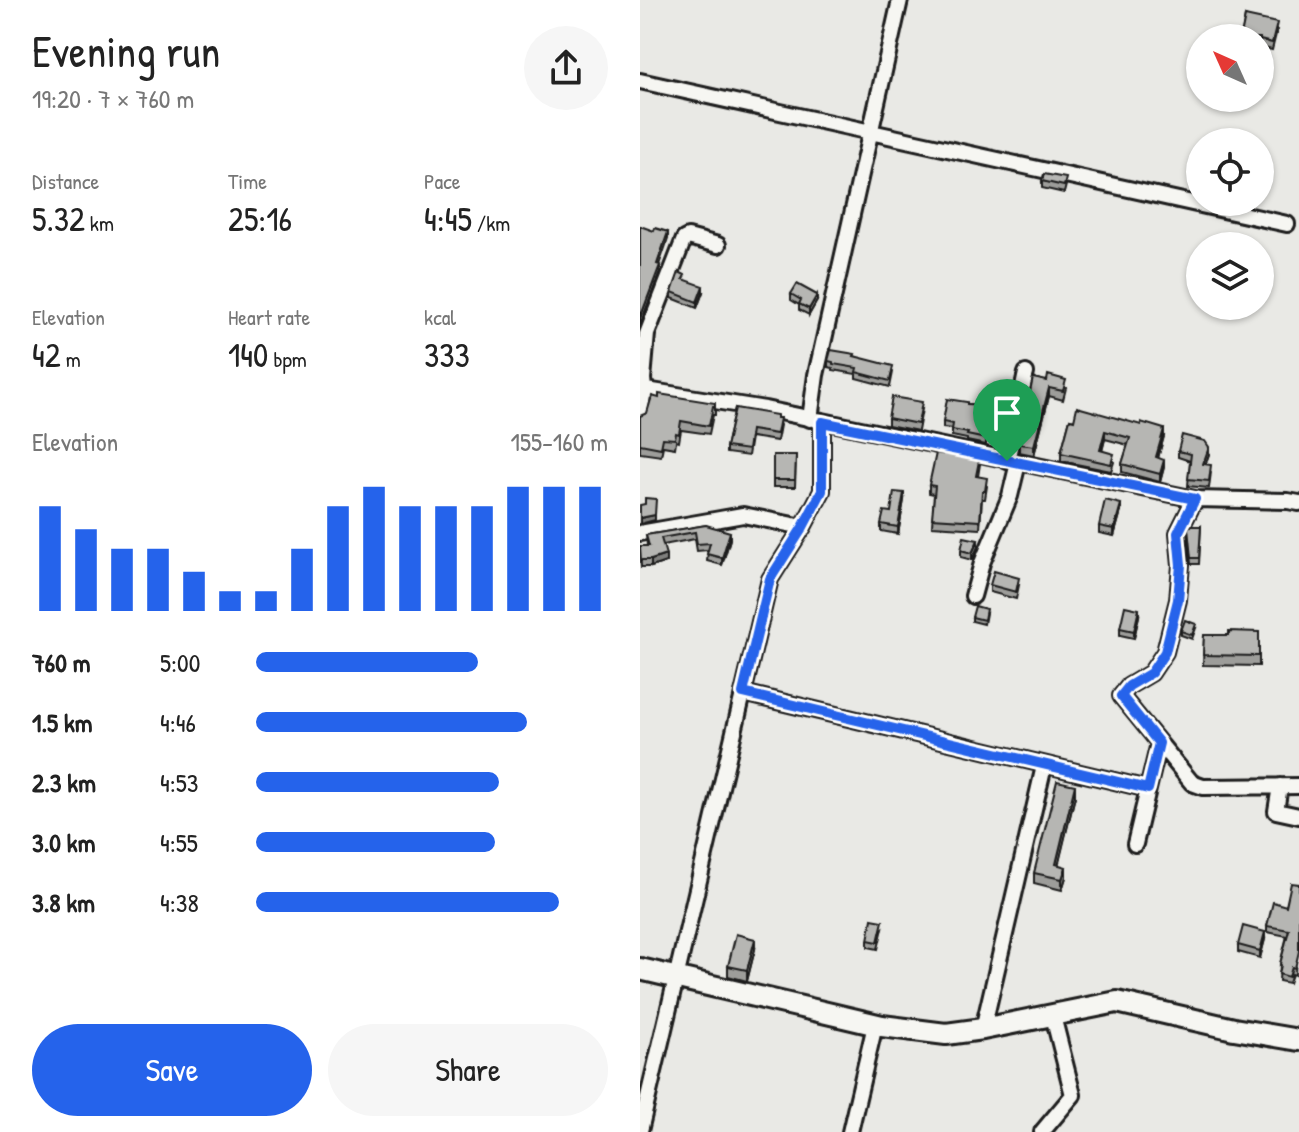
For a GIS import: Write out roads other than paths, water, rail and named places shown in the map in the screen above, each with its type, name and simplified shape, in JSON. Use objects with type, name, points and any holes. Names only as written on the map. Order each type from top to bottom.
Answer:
[{"type":"street","points":[[640,1131],[770,579],[822,491],[816,375],[900,0]]},
{"type":"street","points":[[640,81],[1287,224]]},
{"type":"street","points":[[640,415],[647,334],[684,239],[688,237],[718,245]]},
{"type":"street","points":[[973,596],[982,563],[1010,496],[1012,462],[1026,373]]},
{"type":"street","points":[[642,389],[765,409],[1195,499],[1299,503]]},
{"type":"street","points":[[1195,499],[1178,533],[1181,565],[1178,600],[1165,652],[1151,673],[1129,686],[1121,696],[1192,783],[1203,787],[1299,786]]},
{"type":"street","points":[[640,533],[743,515],[803,527]]},
{"type":"street","points":[[743,693],[1148,789]]},
{"type":"street","points":[[1135,844],[1159,743]]},
{"type":"street","points":[[983,1029],[1044,766]]},
{"type":"street","points":[[1280,786],[1276,811],[1299,816]]},
{"type":"street","points":[[640,969],[875,1025],[946,1034],[1117,1002],[1234,1029],[1299,1040]]},
{"type":"street","points":[[1042,1132],[1073,1095],[1053,1016]]},
{"type":"street","points":[[850,1132],[875,1025]]}]
